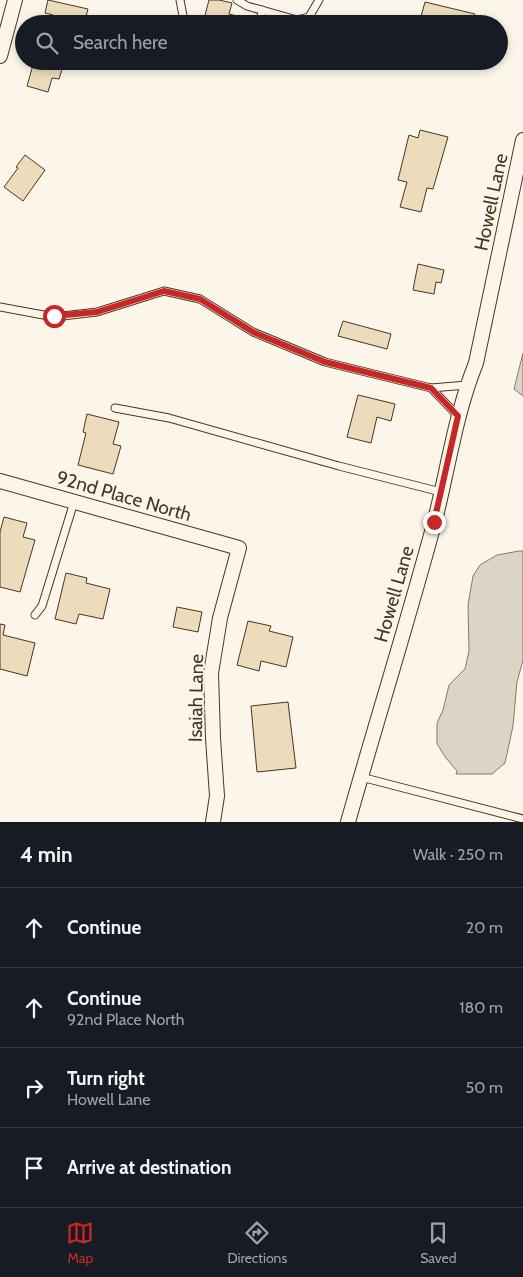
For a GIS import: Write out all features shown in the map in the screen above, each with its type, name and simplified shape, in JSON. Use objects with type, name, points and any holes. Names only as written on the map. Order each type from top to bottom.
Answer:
[{"type":"street","points":[[0,56],[15,0]]},
{"type":"street","name":"Howell Lane","points":[[348,822],[434,522],[458,416],[476,363],[523,140]]},
{"type":"street","name":"92nd Place North","points":[[0,481],[239,548]]},
{"type":"street","name":"Isaiah Lane","points":[[213,822],[217,796],[211,673],[220,618],[239,548]]},
{"type":"lane","points":[[180,0],[183,15]]},
{"type":"lane","points":[[238,0],[247,6],[280,15]]},
{"type":"lane","points":[[310,15],[319,0]]},
{"type":"lane","points":[[261,15],[262,10]]},
{"type":"lane","points":[[0,307],[54,316],[97,312],[164,291],[200,299],[253,332],[325,362],[431,388],[467,385]]},
{"type":"lane","points":[[431,388],[458,416]]},
{"type":"lane","points":[[115,408],[169,418],[441,492]]},
{"type":"lane","points":[[35,616],[42,606],[74,502]]},
{"type":"lane","points":[[361,777],[523,819]]},
{"type":"shaded area","points":[[523,353],[523,396],[514,389]]},
{"type":"shaded area","points":[[523,551],[523,660],[517,682],[513,726],[505,763],[492,774],[456,774],[457,771],[437,744],[437,723],[443,710],[449,685],[465,669],[469,651],[468,605],[473,576],[480,565],[497,555]]},
{"type":"building","points":[[48,0],[88,9],[86,15],[53,15],[45,13]]},
{"type":"building","points":[[209,0],[232,3],[229,14],[233,15],[205,15]]},
{"type":"building","points":[[425,2],[475,14],[475,15],[421,15]]},
{"type":"building","points":[[32,70],[62,70],[59,79],[52,78],[48,92],[27,86]]},
{"type":"building","points":[[420,130],[448,137],[433,189],[427,188],[421,212],[400,207],[407,182],[398,180],[409,135],[418,138]]},
{"type":"building","points":[[25,155],[45,170],[23,201],[4,187]]},
{"type":"building","points":[[418,264],[444,270],[441,283],[436,282],[434,294],[413,290]]},
{"type":"building","points":[[343,321],[391,334],[387,349],[338,336]]},
{"type":"building","points":[[358,395],[395,404],[391,421],[377,417],[371,443],[347,437]]},
{"type":"building","points":[[87,414],[119,422],[113,444],[121,446],[113,474],[78,465],[86,433],[83,432]]},
{"type":"building","points":[[4,517],[27,523],[23,537],[35,540],[20,592],[0,587],[0,532]]},
{"type":"building","points":[[66,573],[87,578],[86,583],[110,589],[103,619],[79,614],[76,624],[55,619]]},
{"type":"building","points":[[177,607],[202,612],[198,632],[173,627]]},
{"type":"building","points":[[248,621],[271,626],[269,631],[293,637],[286,667],[261,661],[259,671],[237,665]]},
{"type":"building","points":[[0,624],[5,625],[3,635],[35,643],[27,676],[0,669]]},
{"type":"building","points":[[288,702],[296,768],[257,772],[251,706]]},
{"type":"route","points":[[54,316],[97,312],[164,291],[200,299],[253,332],[325,362],[431,388],[458,416],[434,522]]}]
